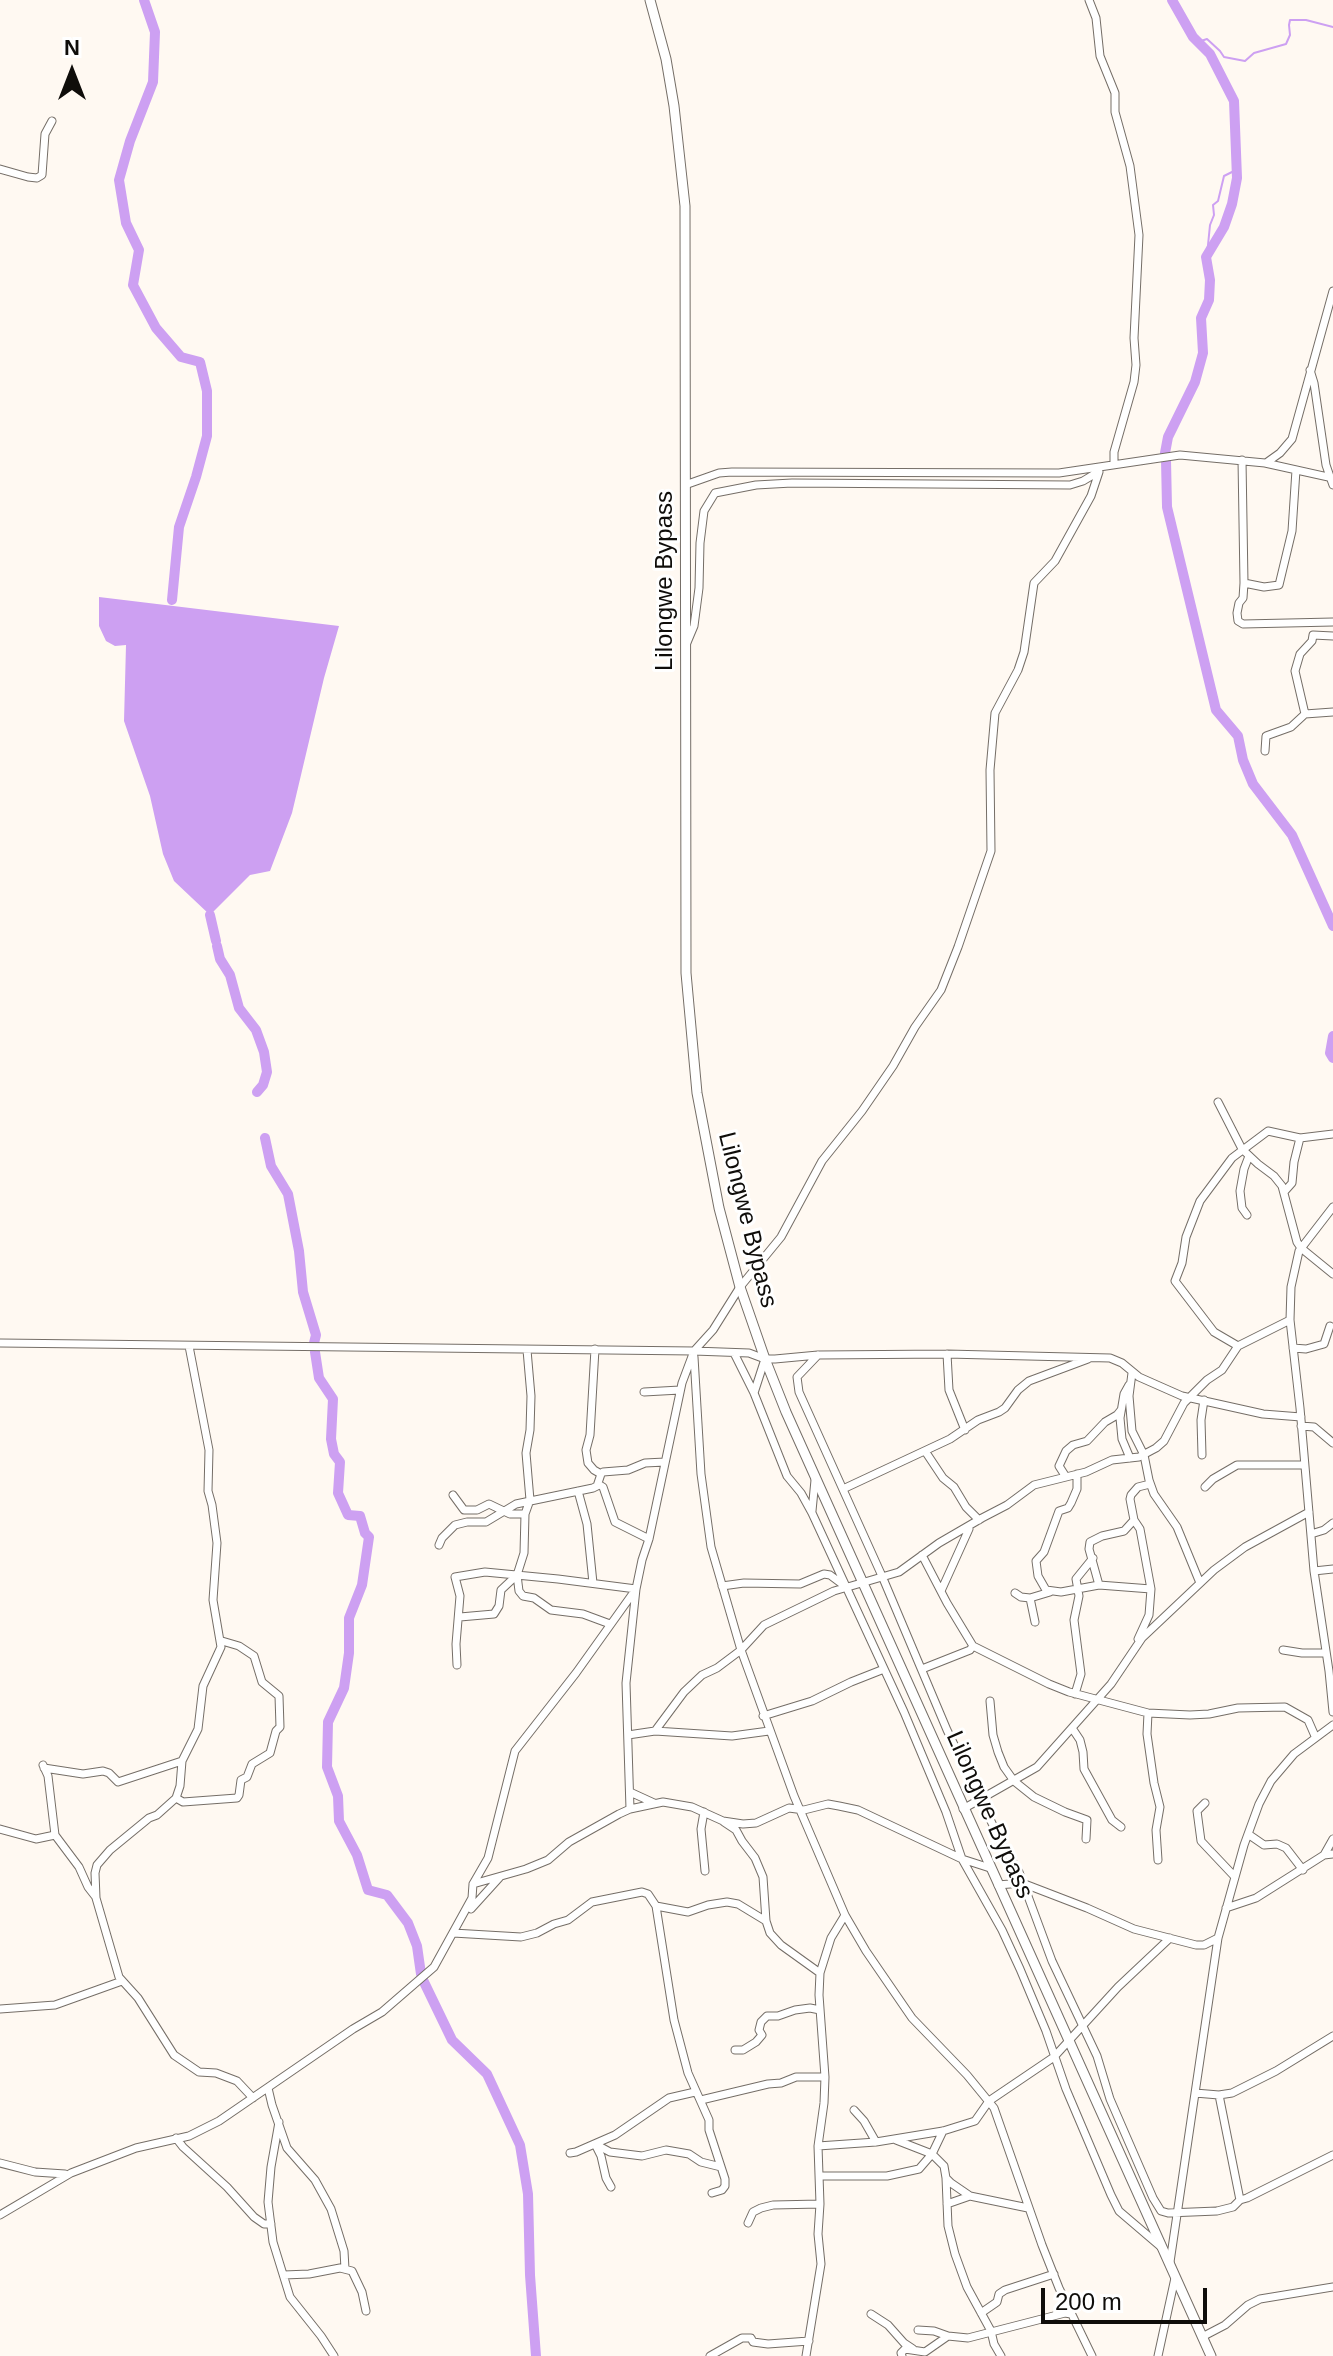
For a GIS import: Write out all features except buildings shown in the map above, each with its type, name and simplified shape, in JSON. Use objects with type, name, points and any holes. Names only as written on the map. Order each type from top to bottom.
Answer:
[{"type":"main road","name":"Lilongwe Bypass","points":[[650,0],[666,59],[674,106],[685,206],[687,999],[694,1070],[708,1157],[730,1254],[765,1359],[815,1477],[1211,2356]]},
{"type":"street","points":[[684,651],[694,626],[704,511],[715,493],[756,485],[792,483],[1070,485],[1111,464],[1134,382],[1139,235],[1130,166],[1115,112],[1115,93],[1100,56],[1096,18],[1089,0]]},
{"type":"street","points":[[0,169],[28,177],[42,175],[45,134],[52,121]]},
{"type":"street","points":[[1265,463],[1280,453],[1292,439],[1333,291]]},
{"type":"street","points":[[1310,369],[1326,465],[1332,480]]},
{"type":"street","points":[[685,485],[719,473],[732,472],[1040,474],[1171,455],[1265,463],[1332,480]]},
{"type":"street","points":[[1242,460],[1244,583],[1238,621],[1243,624],[1333,622]]},
{"type":"street","points":[[1244,583],[1264,587],[1279,585],[1292,531],[1296,470]]},
{"type":"street","points":[[630,1809],[626,1683],[636,1589],[680,1390],[694,1351],[781,1237],[822,1161],[862,1111],[941,990],[991,851],[990,770],[995,713],[1024,652],[1034,583],[1055,561],[1091,496],[1099,472]]},
{"type":"street","points":[[1305,714],[1295,671],[1300,654],[1316,633],[1333,636]]},
{"type":"street","points":[[1265,751],[1266,736],[1291,727],[1305,714],[1333,712]]},
{"type":"street","points":[[1218,1102],[1242,1149],[1274,1176],[1284,1192],[1292,1229],[1301,1248],[1333,1274]]},
{"type":"street","points":[[1238,1346],[1214,1332],[1175,1279],[1182,1263],[1186,1237],[1202,1196],[1242,1149],[1268,1131],[1300,1138],[1333,1134]]},
{"type":"street","points":[[1284,1192],[1292,1183],[1300,1138]]},
{"type":"street","points":[[1247,1215],[1242,1208],[1240,1191],[1249,1156]]},
{"type":"street","points":[[1333,1207],[1301,1248],[1293,1277],[1290,1320],[1314,1571],[1333,1712]]},
{"type":"street","points":[[655,1731],[684,1692],[702,1675],[741,1650],[764,1625],[845,1587],[899,1572],[939,1543],[1007,1505],[1034,1485],[1077,1474],[1112,1460],[1144,1455],[1161,1445],[1184,1403],[1222,1370],[1238,1346],[1290,1320]]},
{"type":"street","points":[[1293,1348],[1318,1348],[1324,1344],[1330,1326]]},
{"type":"street","points":[[0,1343],[694,1351],[758,1355],[765,1359],[818,1355],[947,1354],[1110,1358],[1172,1393],[1301,1421],[1332,1442]]},
{"type":"street","points":[[189,1346],[209,1450],[208,1491],[217,1543],[213,1600],[216,1625],[222,1641],[203,1686],[198,1729],[182,1761],[176,1798],[110,1850],[97,1865],[96,1898],[122,1981],[138,1998],[174,2055],[199,2072],[216,2073],[237,2081],[253,2098]]},
{"type":"street","points":[[595,1349],[590,1435],[586,1450],[588,1463],[601,1474],[628,1470],[645,1463],[665,1462]]},
{"type":"street","points":[[527,1350],[531,1396],[526,1453],[530,1500],[525,1514],[524,1553],[517,1575],[519,1591],[551,1610],[583,1614],[610,1624]]},
{"type":"street","points":[[694,1351],[711,1547],[763,1716],[845,1915],[866,1951],[912,2018],[989,2101],[998,2117],[1028,2208],[1071,2314],[1092,2356]]},
{"type":"street","points":[[734,1353],[754,1393],[787,1476],[812,1513],[884,1669],[946,1812],[962,1859],[1020,1969],[1092,2153],[1119,2211],[1160,2246]]},
{"type":"street","points":[[947,1354],[949,1390],[965,1430]]},
{"type":"street","points":[[818,1355],[801,1371],[797,1383],[953,1743],[1019,1872],[1052,1961],[1097,2056],[1110,2099],[1161,2211],[1217,2211],[1233,2207],[1240,2200],[1333,2155]]},
{"type":"street","points":[[843,1489],[1003,1410],[1013,1395],[1029,1381],[1093,1357]]},
{"type":"street","points":[[754,1393],[765,1359]]},
{"type":"street","points":[[1132,1373],[1129,1396],[1132,1431],[1144,1455],[1150,1484],[1163,1510],[1177,1527],[1200,1583]]},
{"type":"street","points":[[1130,1383],[1121,1410],[1122,1439],[1130,1458]]},
{"type":"street","points":[[644,1392],[680,1390]]},
{"type":"street","points":[[1202,1455],[1204,1400]]},
{"type":"street","points":[[1066,1477],[1059,1463],[1066,1451],[1073,1445],[1087,1441],[1121,1410]]},
{"type":"street","points":[[925,1451],[943,1478],[954,1487],[966,1507],[979,1520]]},
{"type":"street","points":[[1205,1487],[1237,1465],[1304,1465]]},
{"type":"street","points":[[439,1545],[455,1525],[486,1522],[530,1500],[593,1488],[601,1474]]},
{"type":"street","points":[[1050,1592],[1038,1576],[1036,1561],[1044,1552],[1059,1511],[1068,1508],[1071,1503],[1077,1489],[1077,1474]]},
{"type":"street","points":[[812,1513],[815,1477]]},
{"type":"street","points":[[598,1484],[603,1487],[615,1522],[649,1539]]},
{"type":"street","points":[[1135,1648],[1149,1615],[1151,1589],[1131,1495],[1138,1487],[1150,1484]]},
{"type":"street","points":[[578,1491],[587,1524],[593,1583]]},
{"type":"street","points":[[453,1495],[464,1510],[477,1510],[489,1504],[510,1514],[525,1514]]},
{"type":"street","points":[[963,1809],[1037,1767],[1099,1699],[1146,1634],[1200,1583],[1235,1553],[1309,1512]]},
{"type":"street","points":[[1099,1585],[1089,1549],[1090,1542],[1124,1531],[1134,1520]]},
{"type":"street","points":[[1311,1534],[1333,1523]]},
{"type":"street","points":[[941,1591],[970,1527]]},
{"type":"street","points":[[922,1555],[973,1646],[1027,1674],[1075,1694],[1148,1713],[1190,1715],[1280,1706],[1308,1720],[1315,1736]]},
{"type":"street","points":[[1075,1694],[1081,1674],[1074,1620],[1078,1602],[1077,1576],[1093,1558]]},
{"type":"street","points":[[1314,1571],[1333,1569]]},
{"type":"street","points":[[457,1665],[460,1596],[455,1577],[475,1572],[636,1589]]},
{"type":"street","points":[[722,1586],[744,1583],[800,1584],[824,1574],[836,1578],[845,1587]]},
{"type":"street","points":[[460,1617],[494,1614],[499,1606],[501,1590],[517,1575]]},
{"type":"street","points":[[1015,1593],[1030,1598],[1099,1585],[1151,1589]]},
{"type":"street","points":[[0,2215],[71,2173],[136,2148],[204,2129],[382,2012],[440,1960],[472,1898],[473,1884],[488,1858],[515,1751],[636,1589]]},
{"type":"street","points":[[1030,1598],[1035,1622]]},
{"type":"street","points":[[176,1798],[183,1802],[237,1798],[241,1780],[247,1777],[252,1764],[270,1753],[280,1727],[279,1696],[262,1682],[254,1656],[239,1646],[222,1641]]},
{"type":"street","points":[[922,1669],[973,1646]]},
{"type":"street","points":[[1283,1650],[1326,1653]]},
{"type":"street","points":[[763,1716],[812,1701],[884,1669]]},
{"type":"street","points":[[990,1701],[993,1735],[1004,1767],[1014,1781],[1034,1797],[1087,1820],[1086,1839]]},
{"type":"street","points":[[1148,1713],[1147,1734],[1160,1807],[1156,1830],[1158,1860]]},
{"type":"street","points":[[1169,2266],[1218,1938],[1248,1834],[1271,1781],[1294,1754],[1330,1727],[1333,1737]]},
{"type":"street","points":[[1072,1728],[1080,1740],[1084,1769],[1112,1820],[1121,1827]]},
{"type":"street","points":[[628,1735],[655,1731],[732,1736],[769,1731]]},
{"type":"street","points":[[96,1898],[79,1867],[55,1835],[48,1776],[43,1766],[83,1774],[103,1771],[118,1782],[182,1761]]},
{"type":"street","points":[[630,1792],[654,1803]]},
{"type":"street","points":[[473,1884],[548,1860],[569,1842],[630,1809],[673,1802],[704,1812],[736,1830],[755,1858],[763,1877],[766,1921],[770,1933],[781,1945],[820,1973]]},
{"type":"street","points":[[1205,1803],[1197,1811],[1201,1841],[1235,1877]]},
{"type":"street","points":[[723,1821],[756,1823],[783,1810],[828,1804],[858,1810],[962,1859],[990,1868]]},
{"type":"street","points":[[704,1812],[701,1829],[705,1871]]},
{"type":"street","points":[[0,1829],[36,1839],[55,1835]]},
{"type":"street","points":[[1248,1834],[1264,1845],[1277,1844],[1286,1848],[1303,1870]]},
{"type":"street","points":[[1226,1908],[1256,1898],[1329,1855],[1333,1839]]},
{"type":"street","points":[[453,1933],[477,1900],[502,1875]]},
{"type":"street","points":[[998,1885],[1022,1883],[1134,1929],[1170,1938],[1204,1945],[1218,1938]]},
{"type":"street","points":[[453,1933],[521,1937],[568,1920],[592,1902],[642,1892],[648,1894],[656,1906],[674,2020],[695,2092],[709,2120],[709,2130],[721,2167],[725,2186],[712,2193]]},
{"type":"street","points":[[656,1906],[688,1912],[727,1902],[738,1904],[766,1921]]},
{"type":"street","points":[[806,2356],[821,2264],[818,2146],[825,2077],[820,1973],[831,1938],[845,1915]]},
{"type":"street","points":[[818,2146],[876,2142],[943,2131],[975,2121],[989,2101],[1054,2057],[1069,2043],[1118,1987],[1170,1938]]},
{"type":"street","points":[[0,2009],[55,2005],[122,1981]]},
{"type":"street","points":[[735,2050],[743,2050],[756,2042],[762,2035],[759,2030],[761,2022],[767,2016],[810,2008],[820,2010]]},
{"type":"street","points":[[1195,2093],[1232,2093],[1333,2036]]},
{"type":"street","points":[[701,2100],[796,2077],[825,2077]]},
{"type":"street","points":[[268,2088],[287,2148],[315,2180],[331,2209],[344,2251],[345,2269]]},
{"type":"street","points":[[570,2153],[615,2135],[669,2098],[695,2092]]},
{"type":"street","points":[[1219,2095],[1240,2200]]},
{"type":"street","points":[[854,2110],[876,2142]]},
{"type":"street","points":[[279,2122],[268,2202],[276,2253],[290,2297],[334,2356]]},
{"type":"street","points":[[819,2176],[887,2176],[919,2169],[932,2154],[943,2131]]},
{"type":"street","points":[[176,2138],[227,2187],[241,2205],[259,2221],[271,2224]]},
{"type":"street","points":[[893,2139],[926,2150],[944,2166],[948,2226],[955,2254],[967,2287],[1001,2356]]},
{"type":"street","points":[[595,2144],[610,2152],[642,2156],[666,2150],[689,2154],[701,2162],[721,2167]]},
{"type":"street","points":[[595,2144],[611,2187]]},
{"type":"street","points":[[0,2163],[35,2172],[71,2173]]},
{"type":"street","points":[[946,2178],[970,2196],[1028,2208]]},
{"type":"street","points":[[947,2204],[970,2196]]},
{"type":"street","points":[[748,2223],[753,2212],[761,2208],[820,2204]]},
{"type":"street","points":[[284,2275],[345,2269],[352,2271],[366,2311]]},
{"type":"street","points":[[981,2313],[997,2302],[999,2294],[1005,2290],[1054,2274]]},
{"type":"street","points":[[1158,2356],[1175,2278]]},
{"type":"street","points":[[1202,2337],[1225,2325],[1260,2299],[1333,2287]]},
{"type":"street","points":[[871,2314],[888,2325],[904,2343],[925,2356]]},
{"type":"street","points":[[918,2330],[968,2338],[1071,2314]]},
{"type":"street","points":[[902,2356],[905,2349],[930,2350],[948,2336]]},
{"type":"street","points":[[710,2356],[742,2338],[768,2344],[809,2341]]},
{"type":"shaded area","points":[[99,597],[339,626],[292,813],[270,871],[250,875],[210,915],[174,881],[163,854],[150,796],[124,721],[126,645],[115,646],[106,641],[99,626]]},
{"type":"waterway","points":[[144,0],[155,32],[153,82],[119,180],[126,223],[139,250],[133,285],[156,328],[181,357],[200,362],[207,391],[207,436],[179,527],[172,600]]},
{"type":"waterway","points":[[1165,453],[1168,437],[1195,382],[1203,353],[1201,318],[1209,300],[1210,280],[1206,257],[1224,227],[1237,178],[1234,101],[1210,54],[1193,37],[1172,0]]},
{"type":"waterway","points":[[1198,42],[1207,39],[1224,57],[1245,61],[1254,53],[1286,44],[1290,35],[1290,20],[1306,20],[1333,27]]},
{"type":"waterway","points":[[1207,255],[1213,205],[1218,201],[1224,176],[1236,170]]},
{"type":"waterway","points":[[1166,460],[1167,507],[1216,710],[1238,736],[1253,784],[1292,835],[1333,926]]},
{"type":"waterway","points":[[210,915],[216,941]]},
{"type":"waterway","points":[[217,946],[220,959],[230,975],[239,1008],[256,1030],[264,1052],[267,1072],[257,1092]]},
{"type":"waterway","points":[[1333,1036],[1330,1053],[1333,1058]]},
{"type":"waterway","points":[[265,1138],[271,1166],[288,1194],[303,1292],[316,1335],[314,1343]]},
{"type":"waterway","points":[[315,1352],[319,1378],[333,1399],[331,1439],[334,1454],[340,1462],[338,1493],[348,1515],[360,1516],[369,1537],[362,1585],[349,1618],[349,1653],[344,1688],[328,1722],[327,1767],[338,1796],[339,1821],[357,1855],[368,1890],[387,1895],[408,1923],[417,1946],[421,1974]]},
{"type":"waterway","points":[[423,1980],[452,2040],[487,2074],[520,2145],[528,2194],[536,2356]]}]
